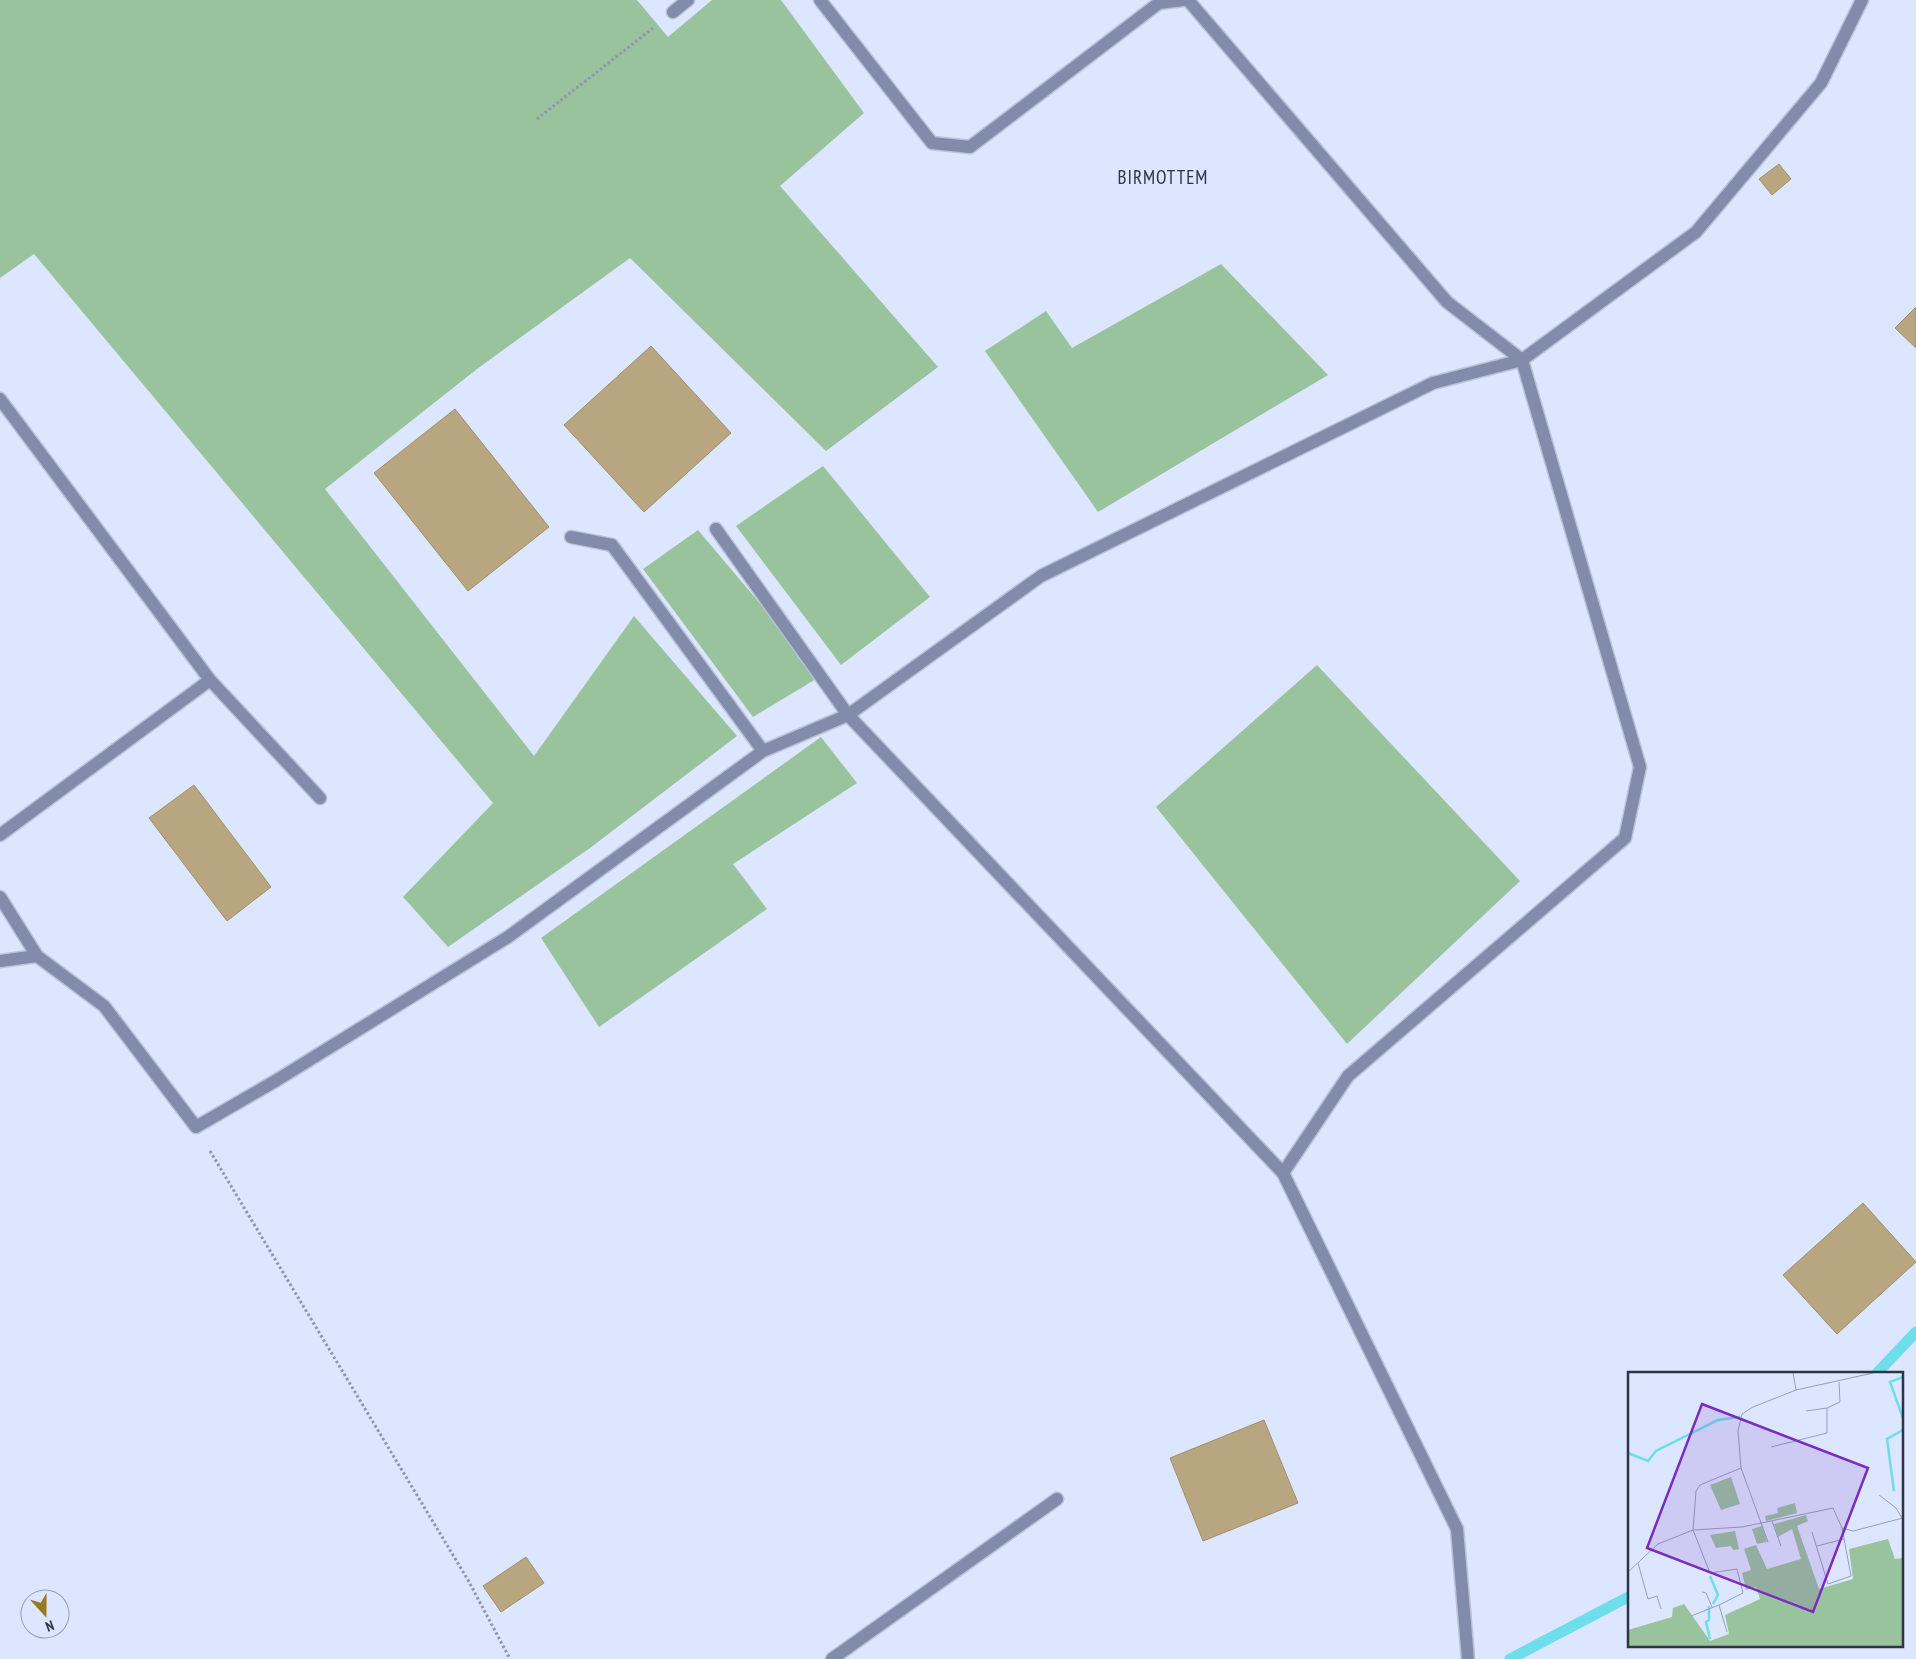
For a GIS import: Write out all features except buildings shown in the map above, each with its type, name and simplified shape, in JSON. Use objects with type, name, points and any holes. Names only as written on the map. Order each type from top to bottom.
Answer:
[{"type":"street","points":[[673,12],[688,0]]},
{"type":"street","points":[[820,0],[932,143],[970,147],[1159,3],[1183,0]]},
{"type":"street","points":[[1188,0],[1448,302],[1522,360],[1640,767],[1625,838],[1348,1076],[1283,1173]]},
{"type":"street","points":[[0,897],[36,956],[104,1006],[196,1127],[277,1080],[508,937],[763,751],[848,714],[1040,576],[1433,383],[1522,360],[1696,232],[1821,83],[1862,0]]},
{"type":"street","points":[[0,399],[210,680],[320,798]]},
{"type":"street","points":[[716,529],[848,714],[1283,1173],[1457,1529],[1468,1659]]},
{"type":"street","points":[[571,537],[612,545],[763,751]]},
{"type":"street","points":[[0,836],[210,680]]},
{"type":"street","points":[[0,961],[36,956]]},
{"type":"street","points":[[832,1659],[1057,1499]]},
{"type":"path","points":[[537,119],[673,12]]},
{"type":"path","points":[[196,1127],[468,1580],[510,1659]]},
{"type":"green space","points":[[0,0],[637,0],[668,37],[712,0],[781,0],[864,113],[780,186],[938,367],[826,451],[630,258],[477,369],[325,489],[534,756],[634,616],[737,736],[590,848],[448,947],[403,897],[493,803],[34,254],[0,278]]},
{"type":"green space","points":[[1221,264],[1328,375],[1098,512],[985,351],[1046,311],[1072,348]]},
{"type":"green space","points":[[823,466],[930,597],[841,665],[736,526]]},
{"type":"green space","points":[[698,530],[821,676],[753,717],[643,569]]},
{"type":"green space","points":[[1317,665],[1520,881],[1347,1044],[1156,807]]},
{"type":"green space","points":[[821,737],[857,783],[733,864],[767,909],[599,1027],[541,938]]},
{"type":"waterway","points":[[1878,1372],[1916,1332]]},
{"type":"waterway","points":[[1510,1659],[1628,1597]]},
{"type":"district","name":"BIRMOTTEM","points":[[1163,177]]}]
